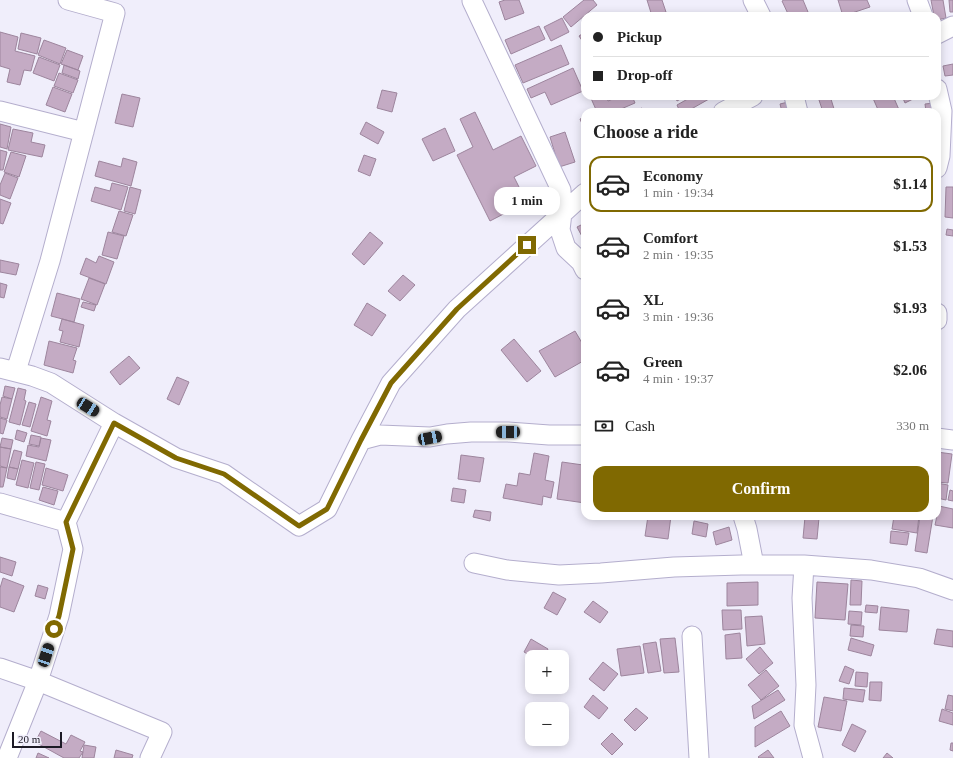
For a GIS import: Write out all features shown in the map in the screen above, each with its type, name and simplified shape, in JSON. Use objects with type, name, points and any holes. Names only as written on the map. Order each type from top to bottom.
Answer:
[{"type":"street","points":[[68,0],[116,13],[50,261],[8,370],[32,376],[51,383],[114,423],[176,458],[224,474],[299,526],[327,509],[391,383],[457,309],[581,196]]},
{"type":"street","points":[[753,0],[758,12]]},
{"type":"street","points":[[917,0],[922,12]]},
{"type":"street","points":[[472,1],[561,190],[562,213],[560,230],[566,248],[581,262]]},
{"type":"street","points":[[941,32],[953,26]]},
{"type":"street","points":[[731,108],[746,100]]},
{"type":"street","points":[[940,100],[942,111],[941,134]]},
{"type":"street","points":[[0,111],[84,132]]},
{"type":"street","points":[[7,758],[38,681],[59,616],[73,549],[66,522],[114,423]]},
{"type":"street","points":[[361,440],[380,435],[430,438],[447,434],[471,432],[581,435]]},
{"type":"street","points":[[941,438],[953,440]]},
{"type":"street","points":[[0,503],[66,522]]},
{"type":"street","points":[[745,520],[748,529],[754,565]]},
{"type":"street","points":[[474,563],[507,570],[559,575],[674,567],[804,565],[871,570],[919,578],[953,590]]},
{"type":"street","points":[[804,565],[802,598],[806,685],[804,725],[813,758]]},
{"type":"street","points":[[692,636],[698,758]]},
{"type":"street","points":[[0,668],[38,681],[162,732],[150,758]]},
{"type":"building","points":[[505,0],[519,0],[524,13],[505,20],[499,2]]},
{"type":"building","points":[[584,0],[593,0],[597,5],[589,12],[581,12],[581,19],[571,27],[563,17]]},
{"type":"building","points":[[647,0],[662,0],[666,12],[651,12]]},
{"type":"building","points":[[803,0],[808,12],[787,12],[782,1]]},
{"type":"building","points":[[838,0],[867,0],[870,7],[855,12],[842,12]]},
{"type":"building","points":[[931,0],[943,0],[946,18],[941,19],[941,12],[933,12]]},
{"type":"building","points":[[949,0],[953,0],[953,12],[950,12]]},
{"type":"building","points":[[562,18],[569,32],[551,41],[544,27]]},
{"type":"building","points":[[539,26],[545,39],[511,54],[505,40]]},
{"type":"building","points":[[0,32],[18,37],[15,51],[35,56],[31,71],[24,70],[20,85],[7,82],[10,69],[0,66]]},
{"type":"building","points":[[21,33],[41,38],[37,54],[18,49]]},
{"type":"building","points":[[44,40],[66,48],[60,64],[38,55]]},
{"type":"building","points":[[561,45],[569,64],[523,83],[515,65]]},
{"type":"building","points":[[67,50],[83,56],[78,70],[61,64]]},
{"type":"building","points":[[39,57],[60,65],[54,81],[33,73]]},
{"type":"building","points":[[953,64],[953,75],[945,76],[943,66]]},
{"type":"building","points":[[64,65],[80,71],[78,79],[62,73]]},
{"type":"building","points":[[573,68],[581,86],[581,92],[551,105],[545,92],[531,98],[527,89]]},
{"type":"building","points":[[59,73],[78,80],[73,93],[54,86]]},
{"type":"building","points":[[53,87],[72,94],[65,112],[46,105]]},
{"type":"building","points":[[382,90],[397,93],[392,112],[377,108]]},
{"type":"building","points":[[122,94],[140,98],[133,127],[115,123]]},
{"type":"building","points":[[592,100],[634,100],[635,103],[623,108],[595,108]]},
{"type":"building","points":[[686,100],[707,100],[693,108],[678,108],[677,105]]},
{"type":"building","points":[[819,100],[831,100],[834,108],[822,108]]},
{"type":"building","points":[[874,100],[895,100],[898,108],[877,108]]},
{"type":"building","points":[[904,100],[911,100],[905,103]]},
{"type":"building","points":[[788,102],[790,108],[781,108],[780,104]]},
{"type":"building","points":[[934,103],[935,108],[926,108],[925,104]]},
{"type":"building","points":[[475,112],[493,150],[521,136],[536,166],[514,177],[521,191],[509,196],[515,208],[490,221],[457,155],[473,147],[460,119]]},
{"type":"building","points":[[366,122],[384,132],[378,144],[360,134]]},
{"type":"building","points":[[0,124],[11,127],[7,149],[0,147]]},
{"type":"building","points":[[445,128],[455,151],[433,161],[422,139]]},
{"type":"building","points":[[13,129],[33,133],[31,142],[45,145],[42,157],[8,150]]},
{"type":"building","points":[[565,132],[575,162],[559,167],[550,137]]},
{"type":"building","points":[[0,150],[7,152],[3,170],[0,170]]},
{"type":"building","points":[[11,152],[26,156],[19,177],[4,172]]},
{"type":"building","points":[[364,155],[376,159],[370,176],[358,171]]},
{"type":"building","points":[[123,158],[137,162],[131,186],[95,176],[99,161],[121,167]]},
{"type":"building","points":[[5,173],[18,178],[10,199],[0,195],[0,185]]},
{"type":"building","points":[[112,183],[128,187],[121,210],[91,201],[95,187],[110,191]]},
{"type":"building","points":[[130,187],[141,190],[135,214],[124,211]]},
{"type":"building","points":[[946,187],[953,187],[953,218],[945,217]]},
{"type":"building","points":[[0,199],[11,203],[3,224],[0,223]]},
{"type":"building","points":[[119,211],[133,215],[126,236],[112,232]]},
{"type":"building","points":[[581,225],[581,234],[577,227]]},
{"type":"building","points":[[947,229],[953,230],[953,236],[946,235]]},
{"type":"building","points":[[108,232],[124,236],[117,259],[102,255]]},
{"type":"building","points":[[370,232],[383,243],[364,265],[352,254]]},
{"type":"building","points":[[99,256],[114,262],[106,284],[80,274],[86,258],[96,263]]},
{"type":"building","points":[[0,260],[19,264],[16,275],[0,272]]},
{"type":"building","points":[[403,275],[415,285],[400,301],[388,291]]},
{"type":"building","points":[[89,278],[105,284],[97,305],[81,299]]},
{"type":"building","points":[[0,283],[7,285],[4,298],[0,297]]},
{"type":"building","points":[[57,293],[80,299],[74,322],[51,316]]},
{"type":"building","points":[[83,302],[96,305],[94,311],[81,307]]},
{"type":"building","points":[[367,303],[386,315],[372,336],[354,325]]},
{"type":"building","points":[[62,319],[84,325],[79,347],[60,342],[63,331],[59,330]]},
{"type":"building","points":[[575,331],[581,341],[581,362],[555,377],[539,351]]},
{"type":"building","points":[[514,339],[541,371],[527,382],[501,350]]},
{"type":"building","points":[[49,341],[77,348],[73,360],[76,361],[73,373],[44,365]]},
{"type":"building","points":[[129,356],[140,368],[120,385],[110,372]]},
{"type":"building","points":[[177,377],[189,382],[179,405],[167,399]]},
{"type":"building","points":[[5,386],[15,388],[12,399],[3,396]]},
{"type":"building","points":[[18,388],[26,390],[24,400],[26,401],[20,425],[9,422]]},
{"type":"building","points":[[2,397],[12,399],[7,419],[0,417]]},
{"type":"building","points":[[41,397],[52,401],[47,420],[51,421],[47,436],[31,431]]},
{"type":"building","points":[[29,402],[36,404],[30,427],[22,425]]},
{"type":"building","points":[[0,418],[7,420],[3,434],[0,433]]},
{"type":"building","points":[[17,430],[27,433],[24,442],[15,439]]},
{"type":"building","points":[[31,435],[41,437],[39,446],[29,444]]},
{"type":"building","points":[[2,438],[13,440],[11,449],[0,447]]},
{"type":"building","points":[[41,438],[51,440],[46,461],[26,456],[28,445],[39,447]]},
{"type":"building","points":[[0,447],[11,449],[7,468],[0,466]]},
{"type":"building","points":[[14,450],[22,452],[18,469],[9,467]]},
{"type":"building","points":[[534,453],[549,456],[545,480],[554,482],[551,498],[543,496],[542,505],[503,498],[506,484],[517,486],[519,473],[530,475]]},
{"type":"building","points":[[941,453],[952,454],[948,483],[941,482]]},
{"type":"building","points":[[461,455],[484,458],[480,482],[458,479]]},
{"type":"building","points":[[22,460],[34,463],[28,488],[16,485]]},
{"type":"building","points":[[36,462],[45,464],[39,490],[30,488]]},
{"type":"building","points":[[562,462],[581,465],[581,502],[557,499]]},
{"type":"building","points":[[0,467],[7,468],[3,487],[0,487]]},
{"type":"building","points":[[9,467],[18,469],[15,480],[7,478]]},
{"type":"building","points":[[46,468],[68,475],[63,491],[42,485]]},
{"type":"building","points":[[941,484],[948,485],[946,500],[941,499]]},
{"type":"building","points":[[43,487],[58,491],[54,505],[39,500]]},
{"type":"building","points":[[453,488],[466,490],[464,503],[451,501]]},
{"type":"building","points":[[950,490],[953,491],[953,501],[948,500]]},
{"type":"building","points":[[941,506],[953,509],[953,528],[935,525],[936,520],[941,520]]},
{"type":"building","points":[[475,510],[491,512],[490,521],[473,517]]},
{"type":"building","points":[[647,520],[670,520],[668,539],[645,536]]},
{"type":"building","points":[[805,520],[819,520],[817,539],[803,538]]},
{"type":"building","points":[[893,520],[919,520],[917,533],[892,529]]},
{"type":"building","points":[[919,520],[932,520],[927,553],[915,551]]},
{"type":"building","points":[[694,521],[708,524],[706,537],[692,534]]},
{"type":"building","points":[[729,527],[732,540],[716,545],[713,532]]},
{"type":"building","points":[[891,531],[909,533],[907,545],[890,543]]},
{"type":"building","points":[[0,557],[16,562],[12,576],[0,572]]},
{"type":"building","points":[[3,578],[24,586],[14,612],[0,607],[0,588]]},
{"type":"building","points":[[851,580],[862,581],[861,605],[850,605]]},
{"type":"building","points":[[758,582],[758,605],[727,606],[727,583]]},
{"type":"building","points":[[817,582],[848,584],[845,620],[815,618]]},
{"type":"building","points":[[38,585],[48,588],[45,599],[35,596]]},
{"type":"building","points":[[553,592],[566,599],[557,615],[544,608]]},
{"type":"building","points":[[593,601],[608,612],[600,623],[584,612]]},
{"type":"building","points":[[866,605],[878,606],[877,613],[865,612]]},
{"type":"building","points":[[881,607],[909,610],[907,632],[879,630]]},
{"type":"building","points":[[722,610],[741,610],[742,629],[723,630]]},
{"type":"building","points":[[849,611],[862,612],[861,625],[848,624]]},
{"type":"building","points":[[762,616],[765,644],[747,646],[745,617]]},
{"type":"building","points":[[851,625],[864,626],[863,637],[850,636]]},
{"type":"building","points":[[937,629],[953,631],[953,647],[934,644]]},
{"type":"building","points":[[740,633],[742,658],[726,659],[725,635]]},
{"type":"building","points":[[675,638],[679,672],[664,673],[660,639]]},
{"type":"building","points":[[851,638],[874,645],[871,656],[848,650]]},
{"type":"building","points":[[531,639],[548,649],[548,650],[525,650]]},
{"type":"building","points":[[656,642],[661,671],[648,673],[643,644]]},
{"type":"building","points":[[640,646],[644,673],[621,676],[617,649]]},
{"type":"building","points":[[760,647],[773,663],[759,674],[746,659]]},
{"type":"building","points":[[603,662],[618,674],[604,691],[589,679]]},
{"type":"building","points":[[845,666],[854,670],[849,684],[839,681]]},
{"type":"building","points":[[766,670],[779,686],[761,700],[748,685]]},
{"type":"building","points":[[856,672],[868,673],[867,687],[855,686]]},
{"type":"building","points":[[870,682],[882,682],[881,701],[869,700]]},
{"type":"building","points":[[844,688],[865,690],[863,702],[843,699]]},
{"type":"building","points":[[778,690],[785,700],[754,719],[752,706]]},
{"type":"building","points":[[593,695],[608,708],[599,719],[584,707]]},
{"type":"building","points":[[948,695],[953,696],[953,711],[945,709]]},
{"type":"building","points":[[824,697],[847,701],[841,731],[818,727]]},
{"type":"building","points":[[636,708],[648,718],[635,731],[624,720]]},
{"type":"building","points":[[942,709],[953,713],[953,725],[939,721]]},
{"type":"building","points":[[781,711],[790,726],[755,747],[755,727]]},
{"type":"building","points":[[852,724],[866,731],[855,752],[842,745]]},
{"type":"building","points":[[41,731],[66,744],[71,735],[85,742],[80,751],[83,752],[79,758],[64,758],[35,742]]},
{"type":"building","points":[[612,733],[623,744],[612,755],[601,744]]},
{"type":"building","points":[[951,743],[953,743],[953,751],[950,750]]},
{"type":"building","points":[[84,745],[96,747],[94,758],[82,758]]},
{"type":"building","points":[[116,750],[133,755],[132,758],[114,758]]},
{"type":"building","points":[[768,750],[774,758],[758,757]]},
{"type":"building","points":[[38,753],[49,758],[36,758]]},
{"type":"building","points":[[887,753],[893,758],[883,758]]},
{"type":"route","points":[[54,629],[59,616],[73,549],[66,522],[114,423],[176,458],[224,474],[299,526],[327,509],[391,383],[457,309],[527,245]]}]
